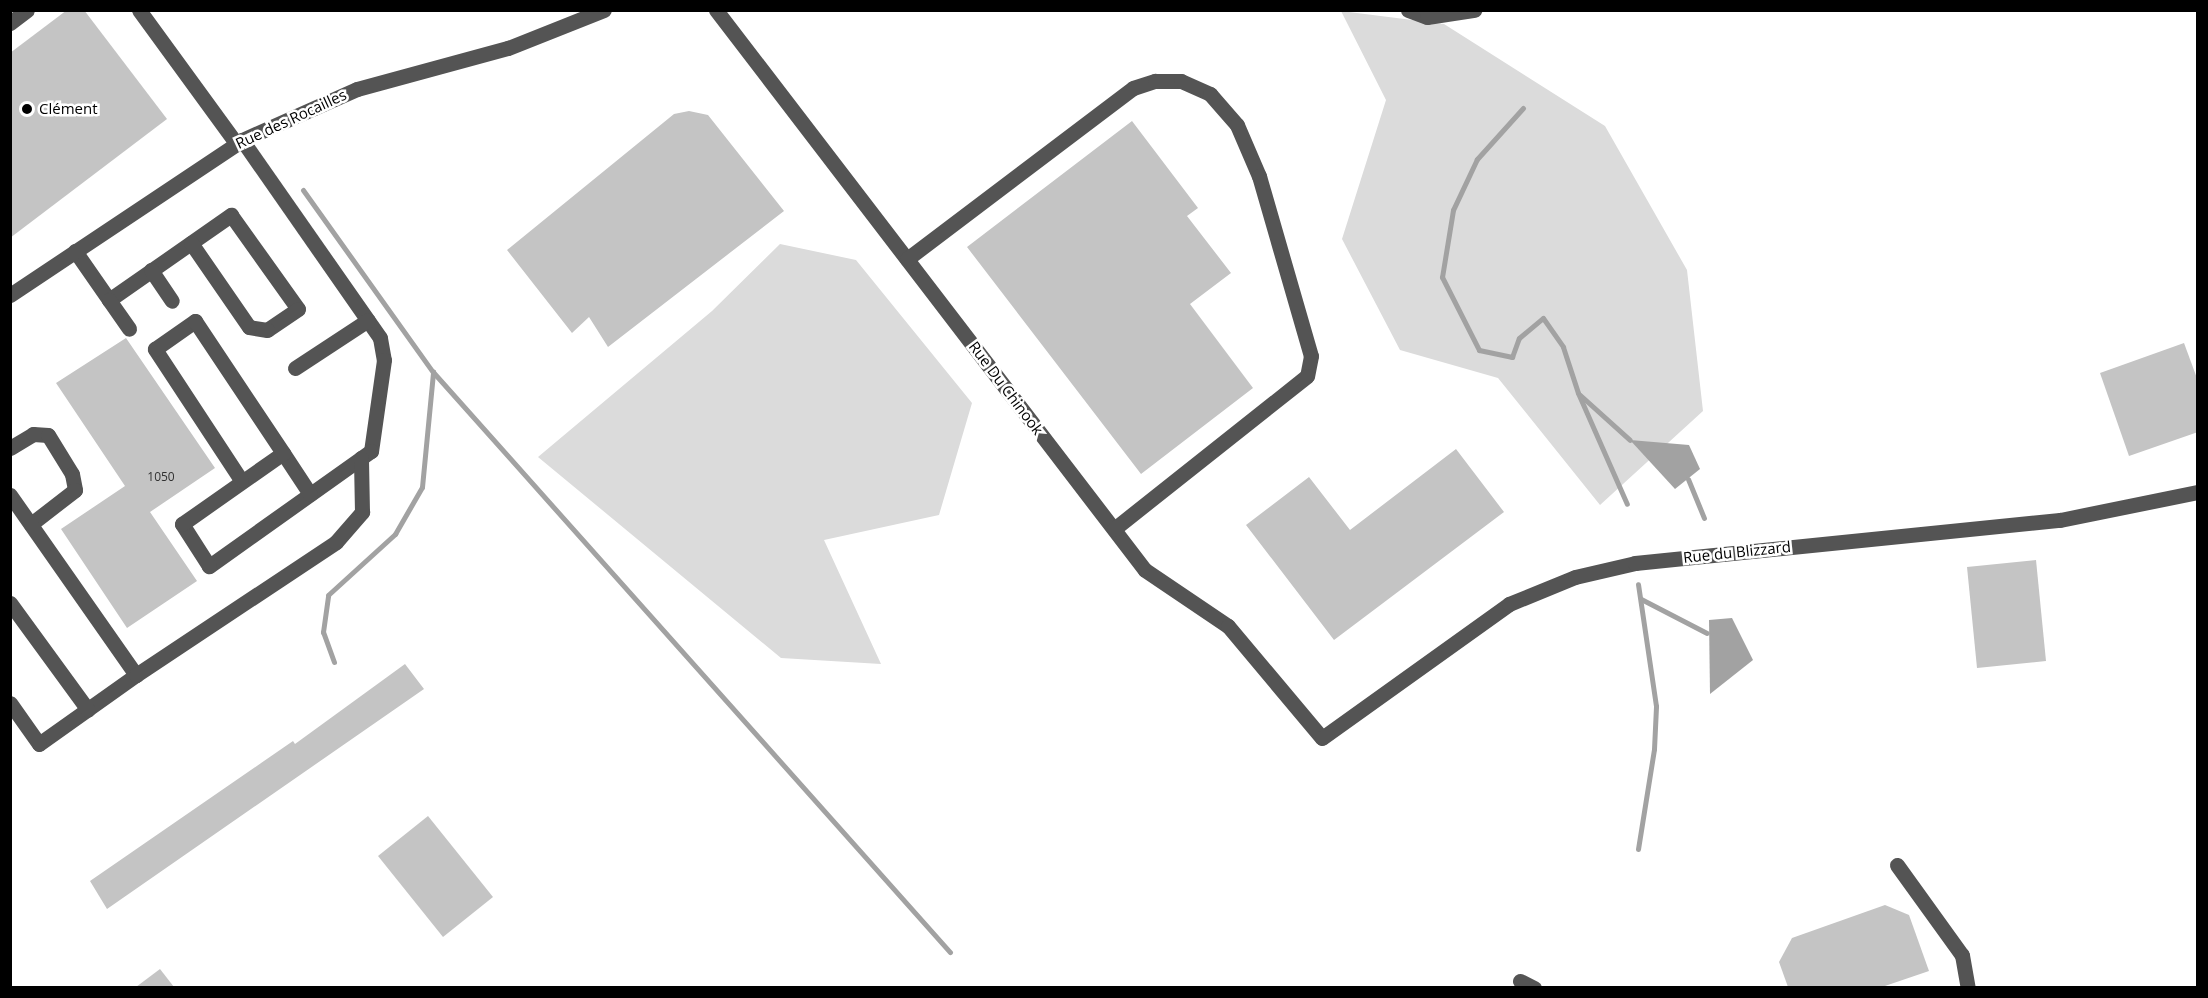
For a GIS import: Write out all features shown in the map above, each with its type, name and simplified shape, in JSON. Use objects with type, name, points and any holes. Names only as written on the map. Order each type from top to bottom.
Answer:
[{"type":"street","points":[[10,23],[27,10]]},
{"type":"street","points":[[139,10],[239,142],[368,320],[380,338],[384,360],[371,451],[209,566],[182,524],[241,480],[283,453]]},
{"type":"street","name":"Rue des Rocailles","points":[[10,295],[239,142],[357,89],[508,48],[604,10]]},
{"type":"street","name":"Rue Du Chinook","points":[[716,10],[1145,570],[1228,626],[1322,738]]},
{"type":"street","points":[[1408,10],[1427,17],[1474,10]]},
{"type":"street","points":[[907,259],[1134,88],[1155,81],[1181,81],[1210,94],[1237,125],[1259,176],[1311,356],[1307,376],[1114,529]]},
{"type":"street","points":[[109,300],[231,215],[298,309],[267,330],[249,327],[191,243]]},
{"type":"street","points":[[75,251],[129,329]]},
{"type":"street","points":[[151,270],[172,301]]},
{"type":"street","points":[[295,368],[368,320]]},
{"type":"street","points":[[241,480],[155,349],[195,321],[310,494]]},
{"type":"street","points":[[10,448],[33,434],[48,435],[72,474],[75,490],[31,524]]},
{"type":"street","points":[[10,703],[39,744],[136,675],[336,542],[362,512],[361,458]]},
{"type":"street","name":"Rue du Blizzard","points":[[1322,738],[1509,604],[1575,577],[1635,563],[2060,520],[2198,492]]},
{"type":"street","points":[[10,495],[136,675]]},
{"type":"street","points":[[10,603],[88,710]]},
{"type":"street","points":[[1897,865],[1962,955],[1968,987]]},
{"type":"shaded area","points":[[1341,11],[1444,24],[1605,126],[1687,270],[1703,411],[1600,505],[1498,378],[1400,350],[1342,239],[1386,100]]},
{"type":"shaded area","points":[[780,244],[856,260],[972,403],[939,515],[824,540],[881,664],[781,658],[538,457],[712,311]]},
{"type":"shaded area","points":[[1630,440],[1689,445],[1700,469],[1675,489]]},
{"type":"shaded area","points":[[1732,618],[1753,660],[1710,694],[1709,620]]},
{"type":"building","points":[[67,10],[84,10],[167,119],[10,238],[10,53]]},
{"type":"building","points":[[689,111],[708,115],[784,211],[608,347],[589,317],[572,333],[507,250],[674,114]]},
{"type":"building","points":[[1132,121],[1198,208],[1187,216],[1231,273],[1190,304],[1253,388],[1141,474],[967,247]]},
{"type":"building","points":[[126,338],[215,468],[150,512],[197,581],[127,628],[61,529],[125,486],[56,383]]},
{"type":"building","points":[[2184,343],[2198,381],[2198,432],[2129,456],[2100,373]]},
{"type":"building","points":[[1456,449],[1504,512],[1334,640],[1246,525],[1309,477],[1350,530]]},
{"type":"building","points":[[2036,560],[2046,661],[1977,668],[1967,567]]},
{"type":"building","points":[[405,664],[424,689],[107,909],[90,881],[293,741],[295,744]]},
{"type":"building","points":[[428,816],[493,897],[443,937],[378,856]]},
{"type":"building","points":[[1885,905],[1909,915],[1929,971],[1882,987],[1788,987],[1779,962],[1792,938]]},
{"type":"building","points":[[160,969],[174,987],[136,987]]},
{"type":"waterway","points":[[1523,108],[1477,159],[1453,210],[1442,277],[1479,350],[1512,357],[1519,338],[1543,318],[1563,347],[1578,393],[1627,504]]},
{"type":"waterway","points":[[303,190],[433,372],[950,952]]},
{"type":"waterway","points":[[334,662],[323,632],[328,595],[395,534],[422,487],[433,372]]},
{"type":"waterway","points":[[1580,395],[1630,440]]},
{"type":"waterway","points":[[1688,479],[1704,518]]},
{"type":"waterway","points":[[1638,584],[1656,706],[1654,749],[1638,849]]},
{"type":"waterway","points":[[1641,599],[1707,633]]},
{"type":"place","name":"Clément","points":[[27,109]]}]
